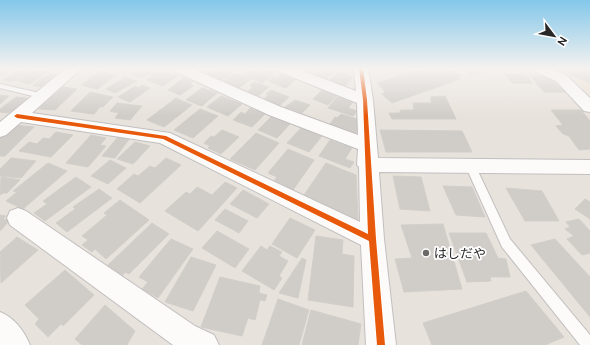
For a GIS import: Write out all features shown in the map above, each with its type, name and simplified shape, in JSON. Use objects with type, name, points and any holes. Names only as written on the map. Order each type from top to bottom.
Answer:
[{"type":"street","points":[[0,131],[56,84]]},
{"type":"street","points":[[215,84],[366,155],[471,167],[590,167]]},
{"type":"street","points":[[324,84],[365,100]]},
{"type":"street","points":[[363,84],[365,100],[366,155],[381,345]]},
{"type":"street","points":[[566,84],[590,107]]},
{"type":"street","points":[[17,116],[164,137],[372,239]]},
{"type":"street","points":[[18,218],[185,336],[204,345]]},
{"type":"street","points":[[0,326],[15,345]]},
{"type":"lane","points":[[0,86],[42,96]]},
{"type":"lane","points":[[471,167],[506,243],[589,345]]},
{"type":"shaded area","points":[[579,84],[590,84],[590,95]]},
{"type":"building","points":[[34,84],[45,84],[41,87],[33,85]]},
{"type":"building","points":[[82,84],[104,84],[97,89],[81,85]]},
{"type":"building","points":[[114,84],[131,84],[115,93],[106,89]]},
{"type":"building","points":[[176,84],[189,84],[193,86],[180,95],[168,90]]},
{"type":"building","points":[[228,84],[244,84],[239,88]]},
{"type":"building","points":[[252,84],[260,84],[269,87],[258,96],[247,92],[253,87],[250,86]]},
{"type":"building","points":[[276,84],[290,84],[286,88]]},
{"type":"building","points":[[379,84],[446,84],[392,103],[382,94],[385,92]]},
{"type":"building","points":[[537,84],[556,84],[565,92],[544,92]]},
{"type":"building","points":[[142,85],[150,88],[130,102],[118,97],[135,86],[139,88]]},
{"type":"building","points":[[63,87],[77,89],[55,110],[39,109]]},
{"type":"building","points":[[202,88],[217,93],[202,106],[186,100]]},
{"type":"building","points":[[323,89],[338,94],[328,105],[313,99]]},
{"type":"building","points":[[271,90],[289,97],[279,106],[264,100],[268,95],[266,94]]},
{"type":"building","points":[[90,92],[113,97],[103,107],[100,107],[94,114],[71,111]]},
{"type":"building","points":[[0,95],[9,96],[0,104]]},
{"type":"building","points":[[221,96],[242,104],[228,116],[207,107]]},
{"type":"building","points":[[445,96],[456,119],[392,119],[389,113],[399,113],[401,110],[414,110],[413,103],[431,103],[431,97]]},
{"type":"building","points":[[16,97],[27,98],[12,111],[7,113],[0,112],[0,109]]},
{"type":"building","points":[[337,97],[353,102],[348,108],[357,111],[353,116],[328,108]]},
{"type":"building","points":[[176,98],[192,105],[164,127],[147,120]]},
{"type":"building","points":[[295,100],[310,105],[302,113],[285,107]]},
{"type":"building","points":[[117,103],[142,106],[130,120],[115,118],[119,113],[110,111]]},
{"type":"building","points":[[250,108],[265,114],[252,127],[233,120],[241,112],[245,114]]},
{"type":"building","points":[[200,109],[218,116],[193,138],[174,130]]},
{"type":"building","points":[[551,110],[581,110],[590,121],[590,149],[579,150],[569,136],[563,134],[556,126],[563,125]]},
{"type":"building","points":[[341,114],[357,119],[357,131],[355,134],[330,124],[335,117],[337,118]]},
{"type":"building","points":[[271,117],[290,124],[277,138],[258,130]]},
{"type":"building","points":[[14,125],[34,127],[5,156],[0,156],[0,137]]},
{"type":"building","points":[[301,128],[322,136],[309,152],[287,143]]},
{"type":"building","points":[[222,130],[239,137],[221,154],[208,148],[210,146],[204,143],[211,136],[214,137]]},
{"type":"building","points":[[380,130],[462,131],[472,152],[386,152]]},
{"type":"building","points":[[56,132],[73,135],[51,157],[19,151],[29,142],[37,144],[43,138],[49,139]]},
{"type":"building","points":[[256,133],[279,143],[255,170],[230,159]]},
{"type":"building","points":[[91,135],[106,138],[100,145],[106,146],[88,167],[66,163]]},
{"type":"building","points":[[118,137],[130,138],[115,158],[102,156]]},
{"type":"building","points":[[330,140],[352,148],[345,159],[354,162],[350,168],[319,156]]},
{"type":"building","points":[[135,142],[150,146],[133,164],[117,159]]},
{"type":"building","points":[[288,149],[314,160],[293,190],[274,181],[277,177],[268,173]]},
{"type":"building","points":[[11,158],[36,161],[21,178],[0,176],[0,169]]},
{"type":"building","points":[[166,158],[181,165],[140,203],[117,189],[134,174],[138,176],[150,166],[155,168]]},
{"type":"building","points":[[110,160],[126,168],[108,184],[91,176]]},
{"type":"building","points":[[48,163],[67,171],[23,209],[6,201],[17,192],[13,191]]},
{"type":"building","points":[[326,163],[356,175],[358,220],[304,195]]},
{"type":"building","points":[[393,176],[421,177],[430,211],[400,209]]},
{"type":"building","points":[[1,177],[20,180],[7,193],[0,195]]},
{"type":"building","points":[[76,177],[91,187],[45,221],[34,213],[47,204],[43,201]]},
{"type":"building","points":[[225,182],[237,188],[198,231],[165,211],[186,192],[190,194],[197,187],[212,195]]},
{"type":"building","points":[[443,186],[472,187],[485,217],[456,215]]},
{"type":"building","points":[[506,188],[542,191],[559,221],[525,221]]},
{"type":"building","points":[[99,189],[112,198],[67,232],[56,223],[75,209],[73,207]]},
{"type":"building","points":[[243,190],[269,204],[257,218],[230,204]]},
{"type":"building","points":[[585,199],[590,202],[590,219],[575,209]]},
{"type":"building","points":[[120,200],[149,220],[106,259],[95,249],[92,252],[82,245],[88,240],[82,236],[107,215],[104,213]]},
{"type":"building","points":[[225,209],[248,221],[239,233],[215,220]]},
{"type":"building","points":[[0,215],[6,216],[3,219],[10,220],[0,231]]},
{"type":"building","points":[[290,218],[315,230],[297,258],[272,244]]},
{"type":"building","points":[[579,219],[590,231],[590,253],[582,255],[567,239],[574,236],[565,229],[570,227],[566,222]]},
{"type":"building","points":[[152,223],[169,234],[129,274],[125,272],[122,276],[108,265]]},
{"type":"building","points":[[443,224],[462,289],[404,292],[395,259],[412,258],[401,225]]},
{"type":"building","points":[[217,231],[249,249],[235,268],[202,248]]},
{"type":"building","points":[[449,233],[486,233],[498,258],[506,259],[510,277],[490,277],[491,281],[467,282]]},
{"type":"building","points":[[316,236],[343,240],[342,254],[354,256],[353,307],[308,300]]},
{"type":"building","points":[[17,237],[38,250],[1,283],[0,252]]},
{"type":"building","points":[[171,239],[193,249],[158,298],[142,289],[148,282],[139,277]]},
{"type":"building","points":[[555,239],[590,277],[590,317],[531,245]]},
{"type":"building","points":[[261,246],[267,250],[270,246],[282,252],[279,256],[288,261],[279,276],[282,278],[274,290],[242,271]]},
{"type":"building","points":[[191,257],[216,265],[193,311],[165,302]]},
{"type":"building","points":[[302,258],[306,260],[298,298],[279,293]]},
{"type":"building","points":[[65,270],[94,295],[63,326],[61,324],[48,337],[35,324],[39,319],[25,305]]},
{"type":"building","points":[[220,277],[260,286],[259,293],[267,295],[265,301],[260,300],[255,320],[248,318],[242,336],[201,327]]},
{"type":"building","points":[[526,291],[564,337],[545,345],[432,345],[423,323]]},
{"type":"building","points":[[278,299],[309,310],[299,345],[262,345]]},
{"type":"building","points":[[105,305],[135,331],[127,345],[82,345],[75,339]]},
{"type":"building","points":[[311,310],[361,324],[358,345],[302,345]]},
{"type":"cycle path","points":[[363,84],[372,239],[381,345]]},
{"type":"cycle path","points":[[17,116],[164,137],[372,239]]},
{"type":"place","name":"はしだや","points":[[426,253]]}]
